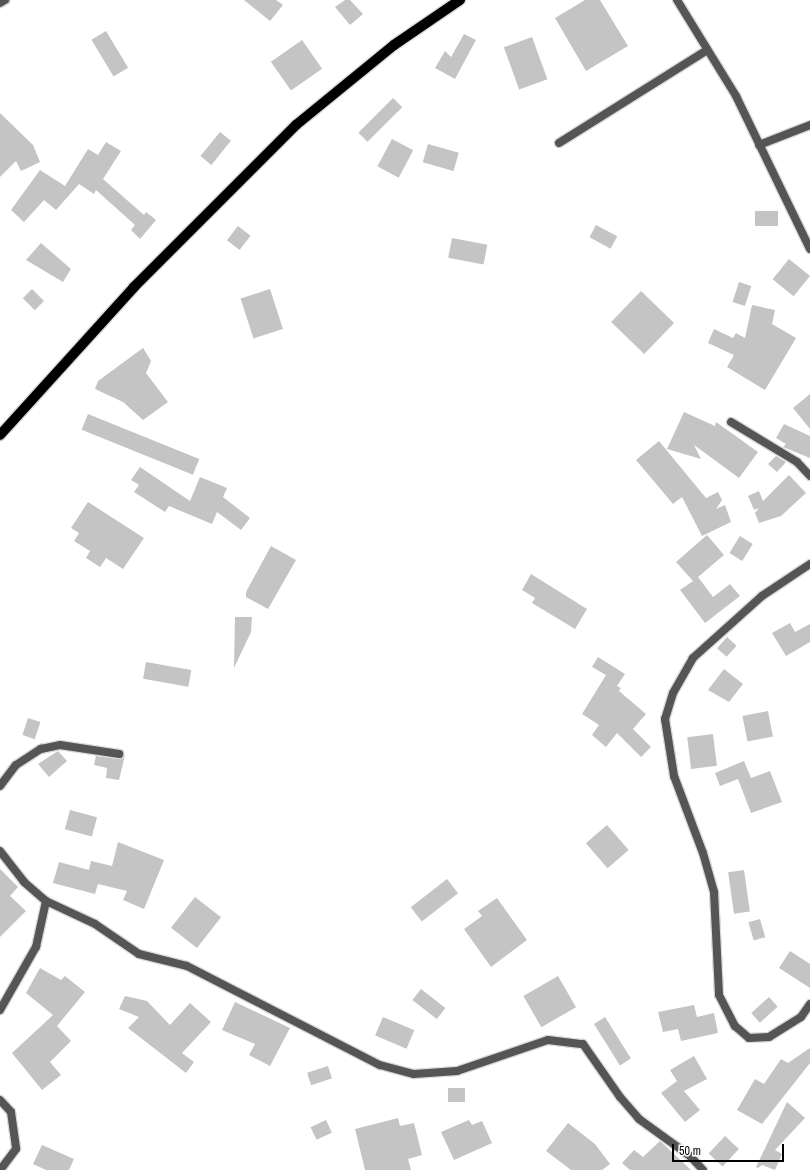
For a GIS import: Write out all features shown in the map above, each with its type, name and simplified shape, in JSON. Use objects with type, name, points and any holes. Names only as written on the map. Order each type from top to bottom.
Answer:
[{"type":"main road","points":[[0,435],[134,287],[296,125],[394,45],[460,0]]},
{"type":"street","points":[[0,3],[5,0]]},
{"type":"street","points":[[677,0],[736,96],[810,249]]},
{"type":"street","points":[[559,143],[707,50]]},
{"type":"street","points":[[759,146],[810,125]]},
{"type":"street","points":[[731,422],[798,462],[810,476]]},
{"type":"street","points":[[810,564],[751,605],[693,658],[673,693],[665,718],[674,776],[703,853],[714,892],[722,1001],[735,1026],[749,1038],[769,1038],[801,1017],[810,1004]]},
{"type":"street","points":[[0,786],[16,765],[41,749],[60,745],[119,754]]},
{"type":"street","points":[[0,851],[24,882],[46,901],[96,924],[138,954],[187,966],[380,1065],[414,1074],[457,1071],[548,1040],[583,1044],[620,1097],[640,1119],[690,1156],[703,1170]]},
{"type":"street","points":[[0,1010],[36,947],[46,901]]},
{"type":"street","points":[[0,1100],[11,1112],[16,1149],[0,1170]]},
{"type":"building","points":[[244,0],[276,0],[283,5],[270,21]]},
{"type":"building","points":[[345,0],[350,0],[363,14],[350,25],[335,7]]},
{"type":"building","points":[[585,0],[600,0],[628,46],[586,71],[555,18]]},
{"type":"building","points":[[106,31],[128,68],[114,77],[91,40]]},
{"type":"building","points":[[464,34],[476,40],[455,79],[435,68],[445,51],[451,57]]},
{"type":"building","points":[[532,37],[547,79],[519,90],[504,47]]},
{"type":"building","points":[[302,40],[322,69],[291,90],[271,62]]},
{"type":"building","points":[[393,98],[402,107],[368,142],[358,133]]},
{"type":"building","points":[[0,113],[33,145],[40,162],[21,171],[16,161],[0,177]]},
{"type":"building","points":[[220,132],[231,141],[211,165],[200,156]]},
{"type":"building","points":[[392,139],[413,150],[399,178],[377,166]]},
{"type":"building","points":[[106,142],[121,151],[103,179],[144,215],[146,212],[156,220],[140,239],[131,230],[135,225],[96,190],[94,194],[79,184],[56,210],[44,200],[24,222],[11,210],[40,170],[65,186],[88,149],[98,155]]},
{"type":"building","points":[[428,144],[459,153],[454,171],[423,162]]},
{"type":"building","points":[[755,211],[778,211],[778,226],[755,226]]},
{"type":"building","points":[[596,225],[617,236],[611,249],[589,237]]},
{"type":"building","points":[[238,226],[251,236],[240,250],[227,240]]},
{"type":"building","points":[[452,238],[487,245],[484,265],[448,258]]},
{"type":"building","points":[[41,243],[71,269],[63,282],[26,260]]},
{"type":"building","points":[[789,259],[810,276],[794,296],[773,279]]},
{"type":"building","points":[[739,282],[751,286],[745,306],[733,302]]},
{"type":"building","points":[[32,289],[44,301],[35,310],[23,298]]},
{"type":"building","points":[[270,289],[283,329],[253,339],[241,299]]},
{"type":"building","points":[[641,291],[674,323],[644,354],[611,322]]},
{"type":"building","points":[[752,305],[775,310],[772,324],[796,338],[765,390],[727,367],[734,355],[708,343],[714,329],[733,338],[736,333],[745,338]]},
{"type":"building","points":[[143,348],[151,361],[146,373],[168,402],[143,420],[123,402],[95,389],[98,381]]},
{"type":"building","points":[[810,394],[810,429],[793,408]]},
{"type":"building","points":[[684,412],[715,426],[716,422],[758,452],[739,478],[694,445],[701,459],[667,449]]},
{"type":"building","points":[[88,414],[199,459],[193,475],[82,430]]},
{"type":"building","points":[[784,424],[810,436],[810,458],[783,447],[786,444],[776,438]]},
{"type":"building","points":[[659,441],[706,498],[718,492],[722,500],[716,509],[725,505],[731,522],[702,536],[682,497],[673,504],[636,460]]},
{"type":"building","points":[[776,456],[786,462],[777,472],[768,464]]},
{"type":"building","points":[[140,467],[190,501],[200,477],[227,488],[223,497],[250,518],[241,530],[217,512],[212,524],[169,506],[165,512],[134,492],[139,485],[131,480]]},
{"type":"building","points":[[789,475],[806,493],[781,516],[759,523],[755,513],[759,508],[754,510],[748,496],[759,491],[763,501]]},
{"type":"building","points":[[88,502],[144,538],[123,569],[106,558],[100,567],[86,558],[90,551],[74,541],[79,533],[71,528]]},
{"type":"building","points":[[707,535],[724,555],[698,577],[713,597],[730,584],[740,596],[705,623],[680,590],[693,581],[676,562]]},
{"type":"building","points":[[740,536],[753,544],[742,561],[729,553]]},
{"type":"building","points":[[271,546],[296,560],[268,609],[246,597],[246,592]]},
{"type":"building","points":[[531,574],[587,609],[575,629],[532,603],[535,598],[522,590]]},
{"type":"building","points":[[235,617],[252,617],[251,632],[234,668]]},
{"type":"building","points":[[790,623],[795,632],[810,624],[810,642],[786,656],[772,633]]},
{"type":"building","points":[[727,637],[737,646],[727,657],[717,648]]},
{"type":"building","points":[[598,657],[625,674],[617,686],[621,688],[619,691],[646,714],[633,729],[651,747],[641,757],[617,733],[606,747],[592,735],[599,725],[582,714],[606,675],[592,667]]},
{"type":"building","points":[[146,662],[191,670],[188,687],[143,679]]},
{"type":"building","points":[[724,669],[743,684],[729,702],[708,690]]},
{"type":"building","points":[[768,711],[773,737],[747,741],[742,716]]},
{"type":"building","points":[[28,718],[40,722],[35,739],[22,735]]},
{"type":"building","points":[[713,734],[717,766],[691,769],[687,737]]},
{"type":"building","points":[[58,751],[67,761],[49,777],[38,764]]},
{"type":"building","points":[[125,755],[119,780],[106,778],[107,768],[94,765],[96,756],[119,759]]},
{"type":"building","points":[[744,761],[751,778],[770,771],[782,802],[751,813],[738,779],[720,786],[715,773]]},
{"type":"building","points":[[70,810],[97,817],[92,837],[65,829]]},
{"type":"building","points":[[607,825],[629,850],[608,868],[586,843]]},
{"type":"building","points":[[118,842],[164,860],[144,909],[123,900],[127,891],[98,884],[95,894],[53,883],[59,862],[89,870],[91,861],[112,866]]},
{"type":"building","points":[[0,869],[18,887],[10,896],[26,911],[0,937]]},
{"type":"building","points":[[744,870],[750,912],[734,914],[728,872]]},
{"type":"building","points":[[447,879],[458,893],[422,922],[411,907]]},
{"type":"building","points":[[195,897],[221,917],[197,948],[171,928]]},
{"type":"building","points":[[497,898],[527,940],[491,967],[464,929],[482,916],[478,911]]},
{"type":"building","points":[[760,919],[765,937],[754,941],[748,922]]},
{"type":"building","points":[[790,951],[810,964],[810,988],[779,968]]},
{"type":"building","points":[[40,968],[61,980],[65,976],[85,992],[57,1026],[71,1041],[50,1062],[61,1075],[42,1090],[12,1053],[53,1015],[26,993]]},
{"type":"building","points":[[558,976],[576,1007],[541,1027],[523,996]]},
{"type":"building","points":[[421,989],[445,1008],[437,1019],[412,1000]]},
{"type":"building","points":[[125,996],[147,1001],[170,1025],[190,1003],[211,1022],[182,1053],[194,1062],[186,1073],[128,1028],[139,1017],[119,1009]]},
{"type":"building","points":[[769,997],[778,1007],[760,1023],[751,1013]]},
{"type":"building","points":[[235,1002],[290,1028],[270,1066],[249,1055],[255,1044],[222,1030]]},
{"type":"building","points":[[694,1005],[697,1017],[714,1013],[718,1033],[681,1041],[678,1029],[663,1032],[658,1012]]},
{"type":"building","points":[[383,1017],[414,1030],[406,1049],[375,1035]]},
{"type":"building","points":[[605,1017],[631,1059],[620,1065],[594,1024]]},
{"type":"building","points":[[810,1048],[810,1063],[762,1124],[737,1110],[755,1079],[764,1084],[781,1059],[788,1063]]},
{"type":"building","points":[[694,1056],[707,1079],[684,1091],[700,1110],[685,1122],[661,1093],[677,1081],[670,1070]]},
{"type":"building","points":[[328,1066],[332,1078],[311,1085],[307,1073]]},
{"type":"building","points":[[448,1088],[465,1088],[465,1102],[448,1102]]},
{"type":"building","points":[[787,1102],[805,1118],[775,1150],[782,1154],[775,1170],[762,1165],[758,1168],[756,1167]]},
{"type":"building","points":[[398,1118],[400,1126],[414,1123],[422,1155],[408,1159],[411,1170],[365,1170],[355,1129]]},
{"type":"building","points":[[326,1120],[332,1133],[317,1140],[311,1127]]},
{"type":"building","points":[[469,1120],[472,1125],[482,1121],[492,1143],[454,1160],[441,1132]]},
{"type":"building","points":[[568,1123],[595,1144],[610,1164],[602,1170],[571,1170],[546,1151]]},
{"type":"building","points":[[725,1136],[739,1149],[723,1167],[709,1154]]},
{"type":"building","points":[[660,1141],[691,1170],[630,1170],[622,1163],[634,1150],[643,1157]]},
{"type":"building","points":[[42,1145],[74,1159],[69,1170],[46,1170],[33,1164]]}]
